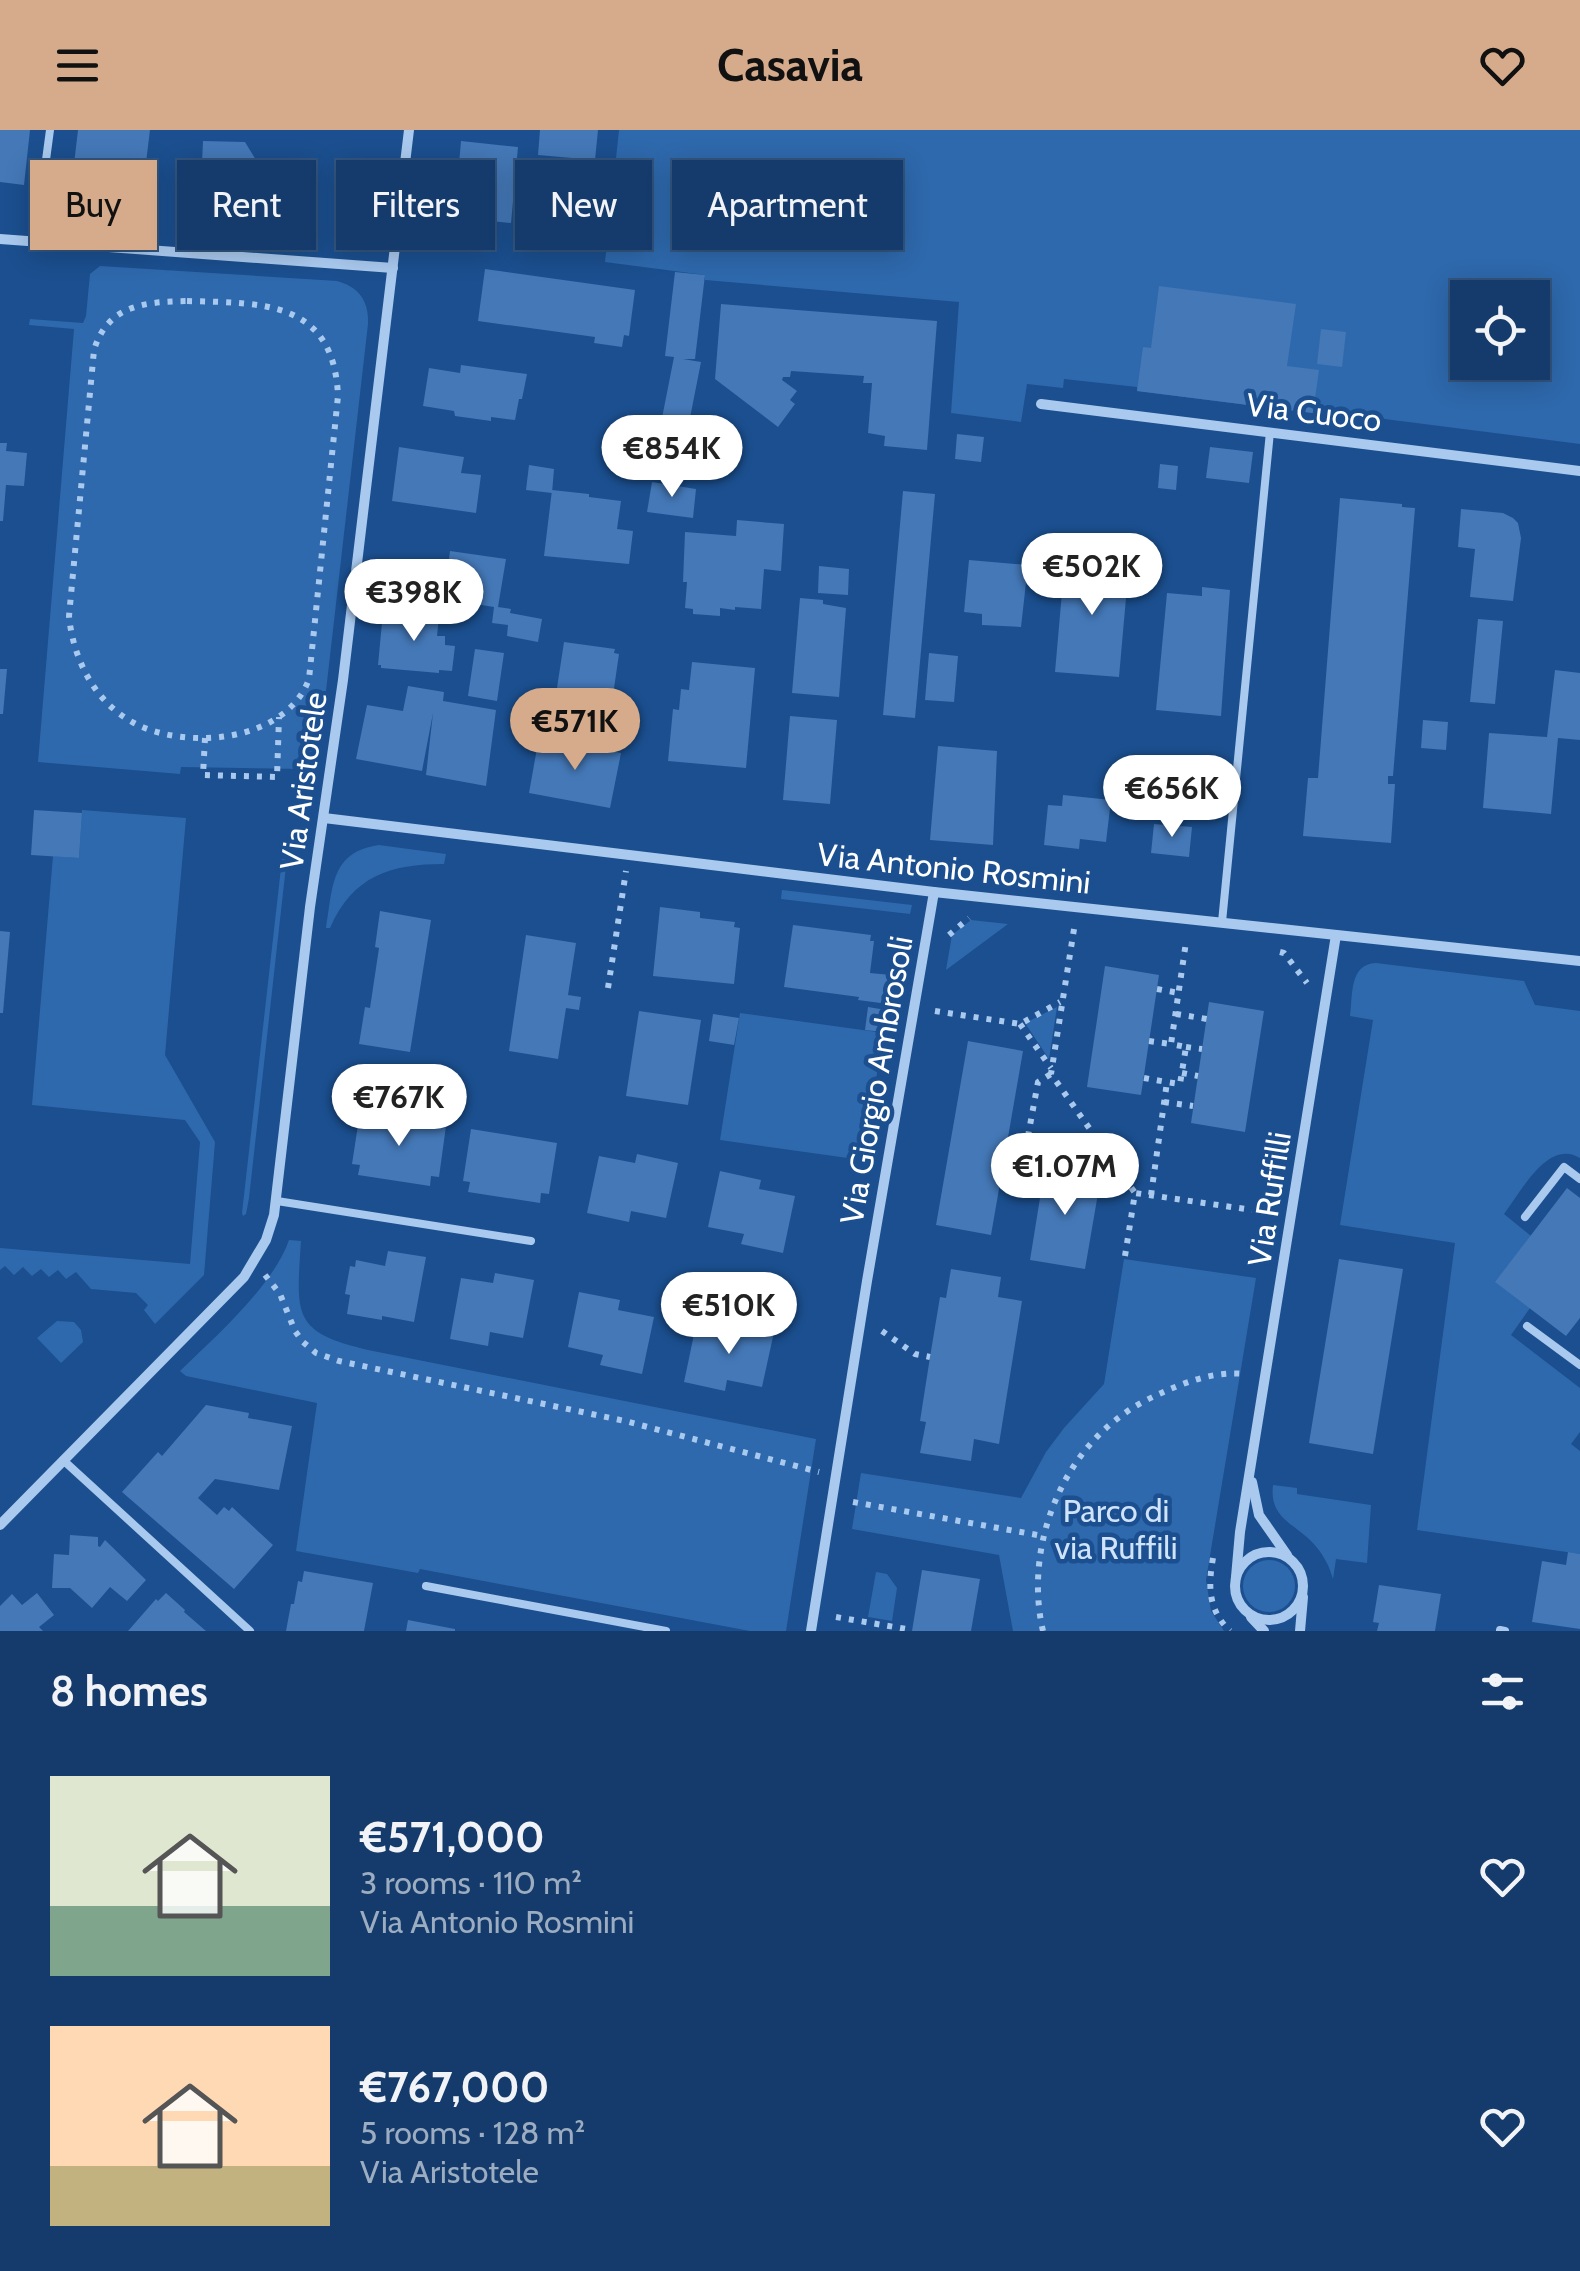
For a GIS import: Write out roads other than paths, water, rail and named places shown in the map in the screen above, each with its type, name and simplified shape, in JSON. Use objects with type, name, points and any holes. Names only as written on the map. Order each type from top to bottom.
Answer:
[{"type":"street","name":"Via Aristotele","points":[[0,1524],[231,1290],[266,1240],[276,1201],[409,130]]},
{"type":"street","points":[[0,239],[30,242]]},
{"type":"street","points":[[145,250],[394,268]]},
{"type":"street","name":"Via Cuoco","points":[[1040,404],[1580,472]]},
{"type":"street","name":"Via Antonio Rosmini","points":[[324,818],[934,892],[1580,961]]},
{"type":"street","name":"Via Giorgio Ambrosoli","points":[[812,1631],[934,892]]},
{"type":"street","name":"Via Ruffilli","points":[[1243,1609],[1234,1588],[1240,1532],[1336,934]]},
{"type":"street","name":"Via Ruffilli","points":[[1250,1471],[1258,1514],[1300,1570],[1300,1631]]},
{"type":"street","points":[[1236,1577],[1246,1560],[1265,1552],[1294,1562]]},
{"type":"street","points":[[1243,1609],[1263,1620],[1274,1620],[1294,1610],[1303,1589]]},
{"type":"street","points":[[1243,1609],[1264,1631]]},
{"type":"lane","points":[[46,160],[50,130]]},
{"type":"lane","points":[[1222,922],[1270,432]]},
{"type":"lane","points":[[1525,1217],[1564,1167],[1580,1179]]},
{"type":"lane","points":[[276,1201],[531,1242]]},
{"type":"lane","points":[[1528,1326],[1580,1365]]},
{"type":"lane","points":[[1572,1359],[1580,1348]]},
{"type":"lane","points":[[63,1460],[250,1631]]},
{"type":"lane","points":[[426,1586],[666,1631]]},
{"type":"park label","name":"Parco di via Ruffili","points":[[1116,1528]]}]
